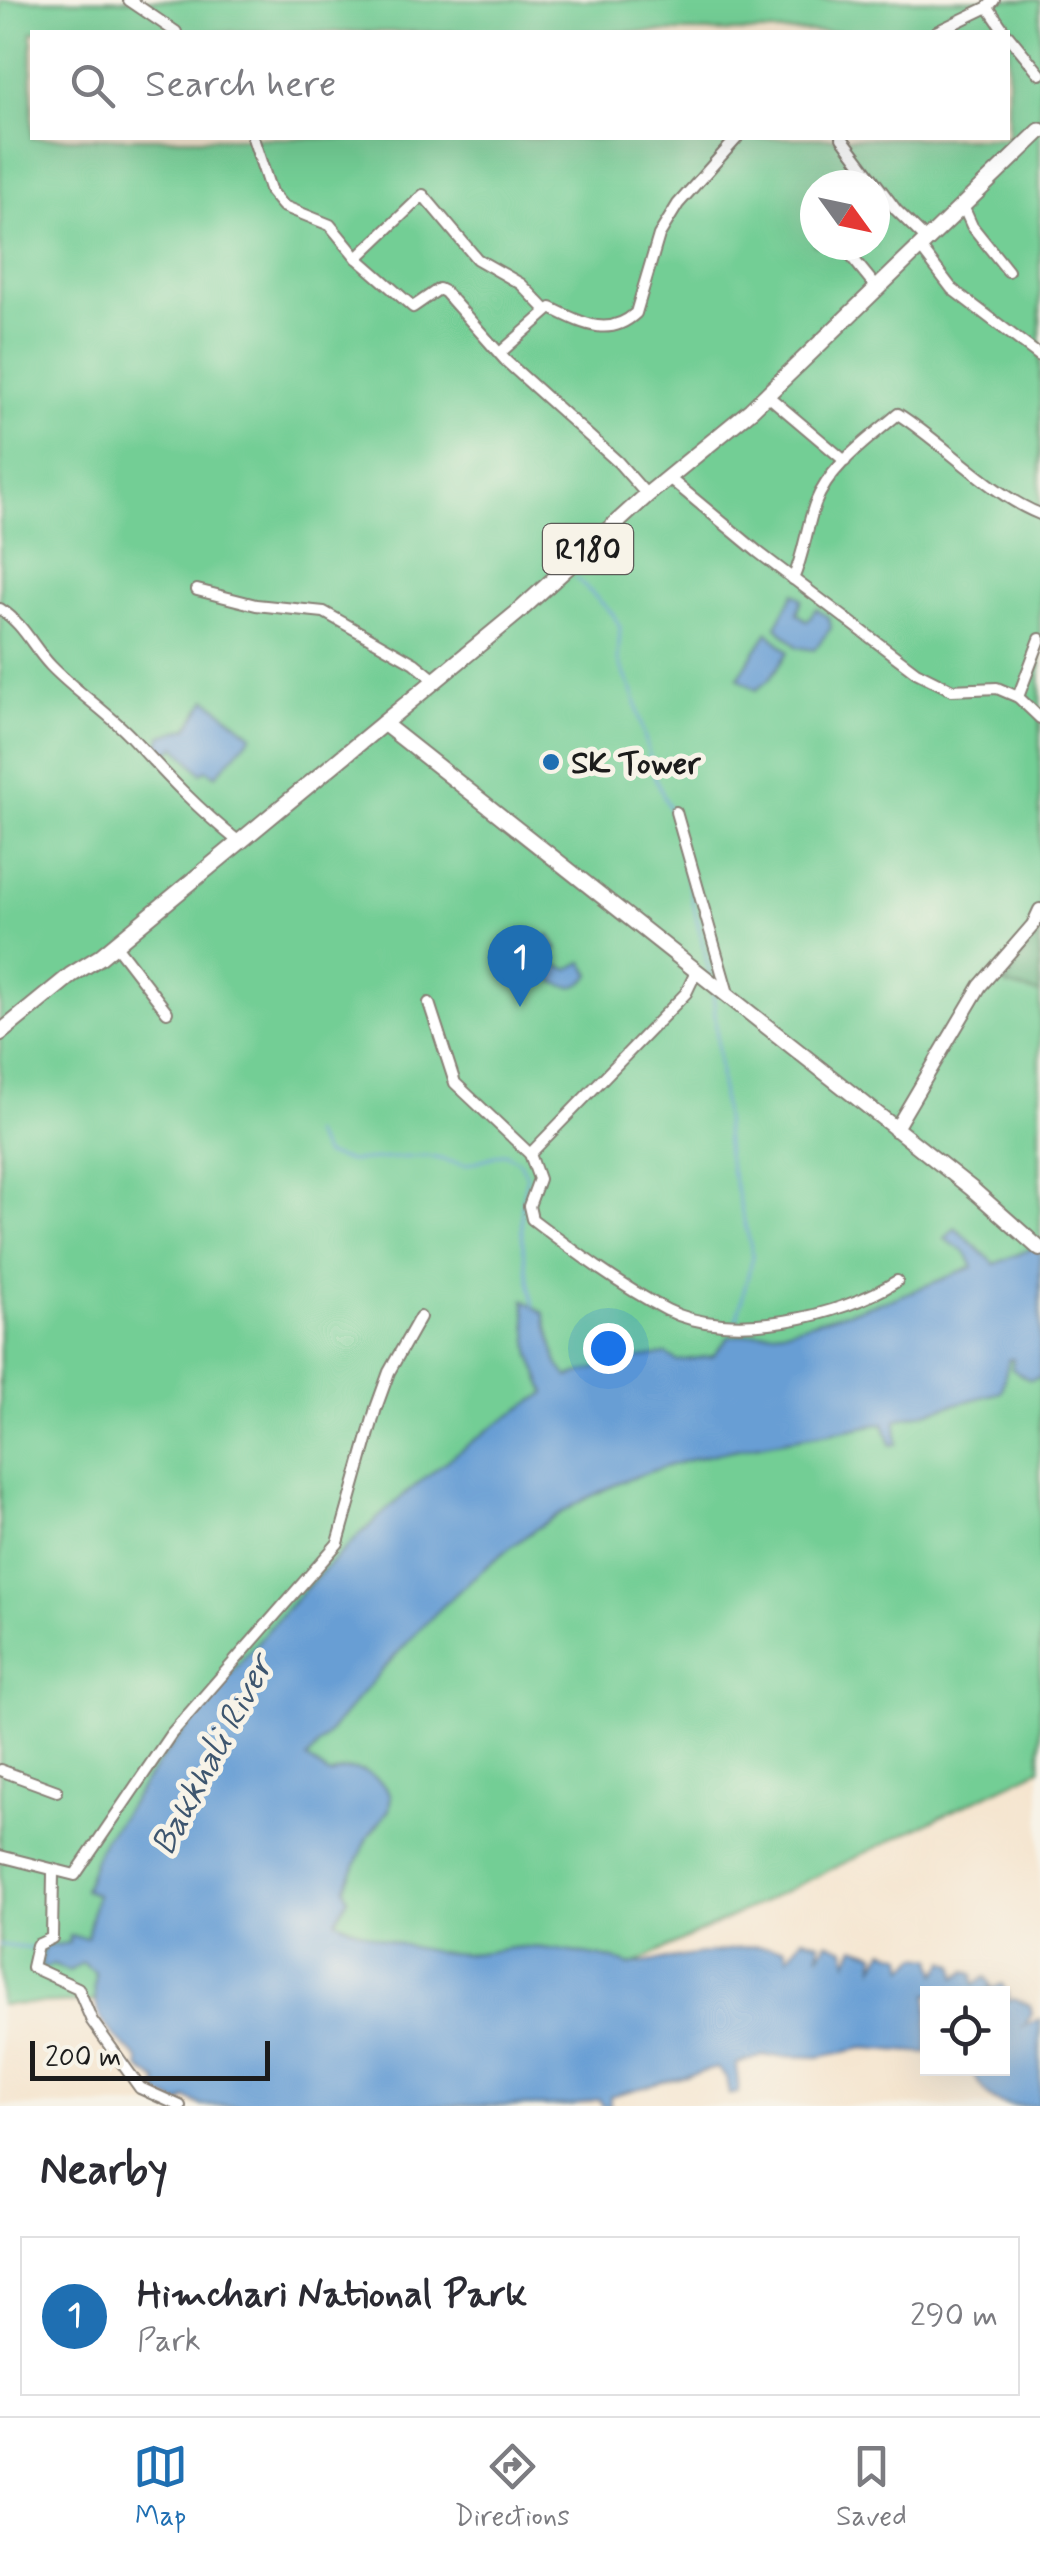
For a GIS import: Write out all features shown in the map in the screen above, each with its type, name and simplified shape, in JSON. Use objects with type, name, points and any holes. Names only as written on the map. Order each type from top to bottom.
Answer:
[{"type":"main road","name":"R180","points":[[0,1033],[435,680],[767,395],[1040,131]]},
{"type":"main road","points":[[383,723],[972,1188],[1040,1249]]},
{"type":"main road","name":"R180","points":[[0,1022],[66,966],[114,942]]},
{"type":"street","points":[[128,0],[173,30]]},
{"type":"street","points":[[940,30],[991,3],[1004,30]]},
{"type":"street","points":[[1010,39],[1040,74]]},
{"type":"street","points":[[254,140],[271,192],[283,206],[330,225],[358,258],[413,308],[438,288],[446,292],[507,362],[618,462],[647,495]]},
{"type":"street","points":[[502,352],[551,308],[592,328],[627,322],[636,313],[659,236],[668,220],[735,140]]},
{"type":"street","points":[[844,140],[924,244],[952,289],[1040,356]]},
{"type":"street","points":[[358,258],[422,195],[477,259],[521,284],[546,310]]},
{"type":"street","points":[[962,206],[1008,271]]},
{"type":"street","points":[[855,260],[878,288]]},
{"type":"street","points":[[767,395],[845,461]]},
{"type":"street","points":[[793,578],[814,506],[831,473],[898,414],[936,438],[1008,497],[1040,514]]},
{"type":"street","points":[[669,478],[894,657],[952,690],[984,685],[1018,698],[1040,718]]},
{"type":"street","points":[[196,590],[256,604],[324,612],[381,643],[435,680]]},
{"type":"street","points":[[0,608],[28,631],[49,663],[75,689],[132,738],[156,770],[239,842]]},
{"type":"street","points":[[1018,698],[1040,639]]},
{"type":"street","points":[[676,812],[729,998]]},
{"type":"street","points":[[895,1130],[980,986],[1036,927],[1040,910]]},
{"type":"street","points":[[114,942],[167,1012]]},
{"type":"street","points":[[530,1154],[686,993],[700,972]]},
{"type":"street","points":[[429,1003],[455,1082],[530,1154],[539,1179],[529,1206],[532,1219],[670,1312],[730,1325],[788,1322],[858,1301],[897,1282]]},
{"type":"street","points":[[0,1856],[75,1875],[172,1734],[338,1544],[389,1372],[420,1317]]},
{"type":"street","points":[[0,1770],[57,1791]]},
{"type":"street","points":[[53,1872],[52,1938],[36,1949],[32,1967],[78,1988],[92,2021],[140,2088],[180,2106]]},
{"type":"green space","points":[[0,0],[1040,0],[1040,1769],[592,1984],[0,2005]]},
{"type":"green space","points":[[1039,929],[1040,994],[1005,985]]},
{"type":"water","points":[[794,593],[802,599],[797,613],[807,621],[816,609],[829,618],[831,628],[814,650],[797,647],[776,626]]},
{"type":"water","points":[[768,632],[788,652],[769,680],[756,690],[738,678]]},
{"type":"water","points":[[207,699],[252,735],[216,775],[206,770],[201,773],[176,746],[160,759],[157,749],[162,736],[188,728]]},
{"type":"water","points":[[549,935],[557,949],[552,953],[542,951],[545,962],[569,969],[583,962],[591,975],[582,983],[564,986],[541,968],[530,950],[536,941]]},
{"type":"water","name":"Bakkhali River","points":[[955,1228],[995,1264],[1040,1245],[1040,1377],[1030,1380],[1012,1369],[1013,1359],[1009,1359],[1001,1392],[896,1420],[897,1444],[891,1445],[884,1423],[748,1447],[648,1472],[570,1508],[485,1567],[447,1602],[307,1759],[330,1775],[348,1770],[364,1772],[391,1795],[389,1810],[369,1836],[345,1888],[348,1899],[336,1920],[365,1933],[430,1951],[463,1954],[546,1948],[629,1965],[754,1946],[785,1948],[788,1957],[803,1938],[820,1942],[819,1956],[827,1942],[845,1949],[848,1961],[855,1946],[875,1953],[875,1966],[884,1950],[904,1956],[906,1968],[918,1956],[933,1958],[937,1974],[946,1961],[955,1965],[956,1978],[966,1971],[973,1974],[974,1984],[986,1977],[990,1986],[920,1986],[920,2052],[864,2048],[819,2057],[764,2056],[737,2064],[738,2093],[729,2095],[726,2077],[717,2068],[610,2096],[610,2106],[603,2106],[599,2099],[570,2106],[202,2106],[187,2098],[180,2104],[158,2094],[158,2081],[139,2068],[138,2059],[110,2031],[99,2013],[96,1973],[82,1963],[69,1971],[52,1965],[41,1969],[43,1947],[69,1943],[69,1936],[87,1938],[96,1894],[84,1890],[104,1840],[166,1754],[275,1622],[358,1536],[402,1497],[497,1424],[546,1393],[531,1356],[524,1300],[544,1313],[558,1364],[568,1377],[611,1364],[616,1354],[618,1361],[667,1354],[678,1361],[713,1356],[729,1337],[789,1329],[892,1299],[973,1267],[966,1253],[945,1239]]},
{"type":"water","points":[[1010,2000],[1030,2005],[1032,2014],[1024,2026],[1040,2019],[1040,2106],[996,2101],[975,2076],[1010,2076]]},
{"type":"waterway","points":[[567,542],[568,556]]},
{"type":"waterway","points":[[576,578],[613,614],[620,627],[618,660],[634,695],[655,778],[672,814]]},
{"type":"waterway","points":[[675,827],[710,975]]},
{"type":"waterway","points":[[713,992],[727,1155],[753,1255],[737,1319]]},
{"type":"waterway","points":[[312,1134],[325,1155],[350,1161],[427,1156],[465,1165],[505,1153],[519,1161],[527,1176],[522,1225],[534,1306]]},
{"type":"waterway","points":[[0,1945],[33,1949]]},
{"type":"place","name":"SK Tower","points":[[551,762]]},
{"type":"place","name":"Himchari National Park","points":[[520,1007]]}]
